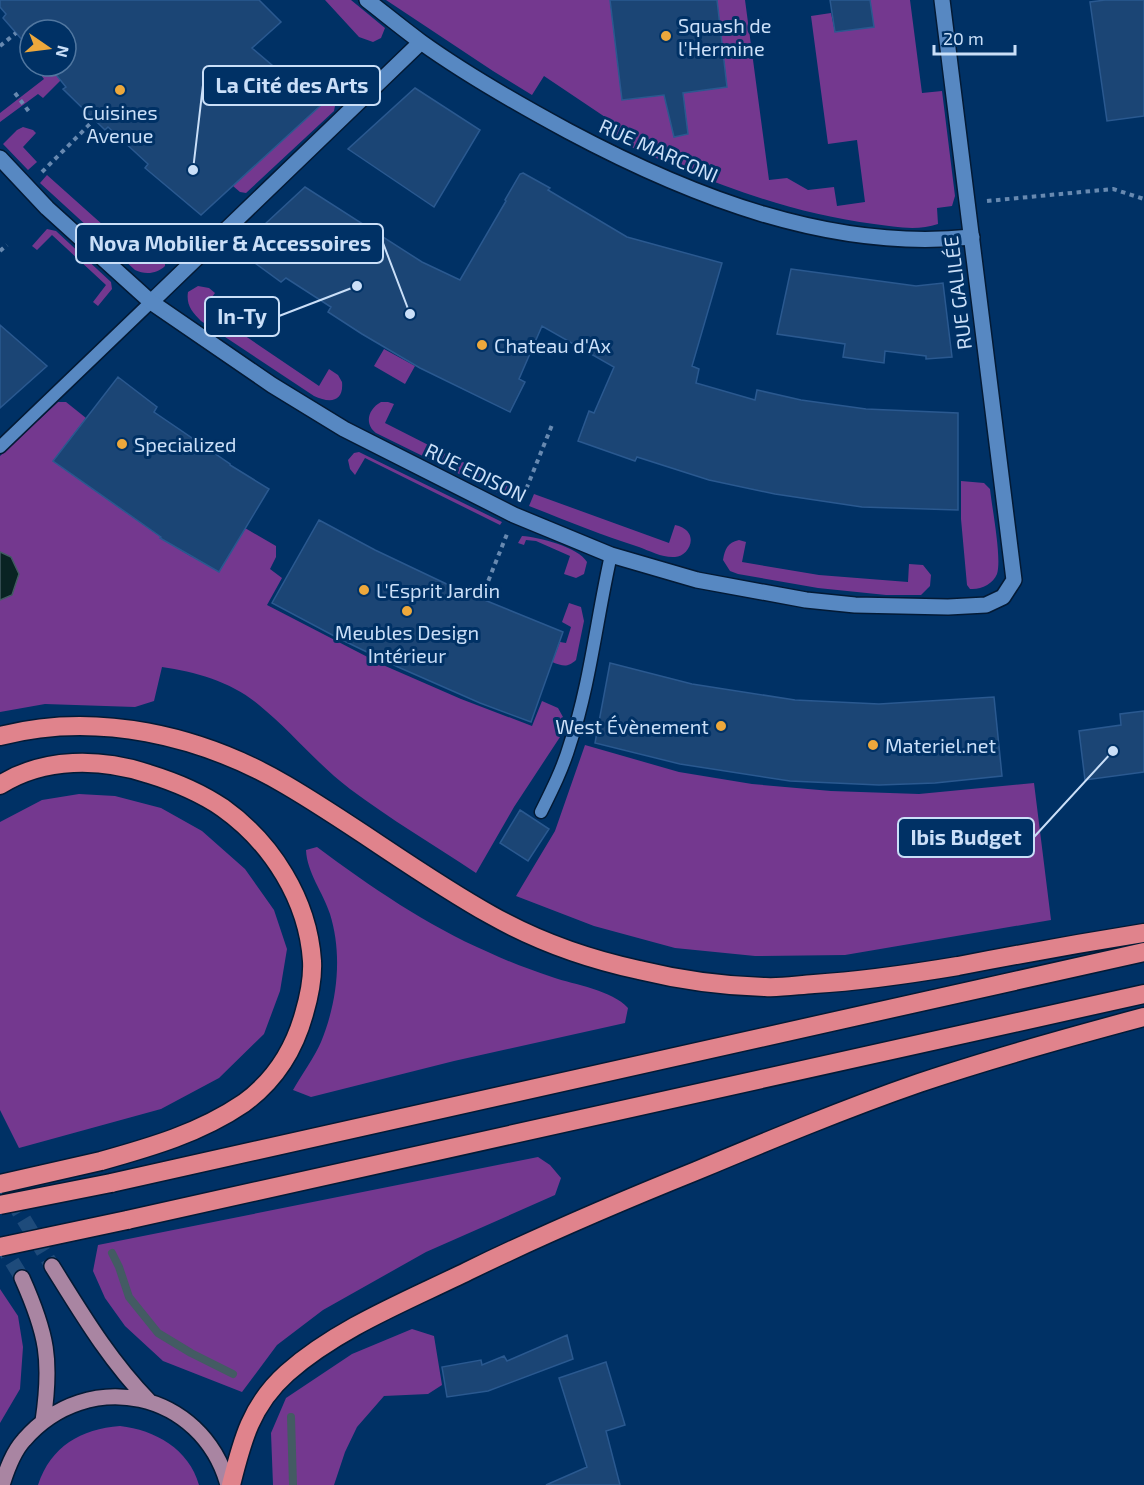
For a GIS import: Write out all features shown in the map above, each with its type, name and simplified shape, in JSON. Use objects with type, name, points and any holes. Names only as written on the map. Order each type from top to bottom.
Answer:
[{"type":"highway","points":[[0,736],[28,729],[70,725],[112,727],[184,741],[234,760],[284,783],[493,916],[537,937],[588,956],[640,971],[705,982],[768,987],[848,982],[909,975],[1144,933]]},
{"type":"highway","points":[[0,785],[28,771],[57,764],[89,762],[126,766],[195,792],[222,807],[249,829],[283,872],[298,901],[308,933],[312,962],[310,993],[300,1030],[283,1064],[244,1102],[178,1138],[101,1161],[0,1184]]},
{"type":"highway","points":[[0,1206],[1144,952]]},
{"type":"highway","points":[[0,1247],[1144,994]]},
{"type":"highway","points":[[229,1485],[251,1419],[270,1392],[287,1373],[325,1345],[363,1323],[532,1239],[802,1127],[918,1083],[1036,1046],[1144,1017]]},
{"type":"main road","points":[[52,1266],[99,1341],[125,1376],[149,1401]]},
{"type":"main road","points":[[22,1278],[38,1315],[49,1368],[43,1421]]},
{"type":"main road","points":[[2,1485],[9,1465],[23,1441],[43,1421],[62,1409],[82,1401],[116,1396],[149,1401],[186,1420],[214,1451],[229,1485]]},
{"type":"street","name":"RUE MARCONI","points":[[367,0],[421,42],[520,105],[608,151],[712,196],[767,215],[862,235],[911,240],[972,237]]},
{"type":"street","name":"RUE GALILÉE","points":[[942,0],[1014,580]]},
{"type":"street","points":[[151,302],[421,42]]},
{"type":"street","name":"RUE EDISON","points":[[0,158],[26,187],[151,302],[272,385],[344,429],[514,515],[611,555],[697,580],[806,600],[855,605],[948,608],[986,605],[1003,597],[1014,580]]},
{"type":"lane","points":[[0,447],[151,302]]},
{"type":"lane","points":[[541,812],[570,744],[581,703],[611,555]]},
{"type":"path","points":[[0,46],[16,33]]},
{"type":"path","points":[[15,93],[30,113]]},
{"type":"path","points":[[26,187],[93,121]]},
{"type":"path","points":[[968,203],[1113,189],[1144,199]]},
{"type":"path","points":[[0,251],[7,244]]},
{"type":"shaded area","points":[[325,0],[351,0],[385,28],[381,38],[373,42],[359,37]]},
{"type":"shaded area","points":[[386,0],[610,0],[622,100],[664,95],[666,101],[684,99],[683,93],[727,87],[717,0],[745,0],[769,180],[787,178],[808,190],[834,187],[837,206],[865,202],[857,140],[828,144],[811,16],[831,13],[835,32],[873,27],[870,0],[910,0],[922,93],[942,91],[955,196],[952,206],[937,208],[938,224],[914,228],[898,227],[804,211],[703,178],[605,135],[611,121],[544,76],[532,95]]},
{"type":"shaded area","points":[[59,78],[61,80],[43,98],[38,94],[0,122],[0,113],[44,79]]},
{"type":"shaded area","points":[[326,98],[335,106],[334,111],[246,193],[240,192],[233,186]]},
{"type":"shaded area","points":[[23,127],[36,133],[23,147],[37,162],[28,170],[3,144]]},
{"type":"shaded area","points":[[47,175],[141,259],[154,244],[165,253],[165,266],[151,273],[135,270],[40,183]]},
{"type":"shaded area","points":[[47,229],[56,231],[111,282],[112,289],[98,306],[93,302],[106,285],[52,235],[37,250],[32,246]]},
{"type":"shaded area","points":[[198,286],[209,288],[215,293],[204,308],[319,386],[329,369],[338,375],[342,382],[342,389],[338,398],[325,400],[314,396],[201,321],[192,311],[188,301],[188,292]]},
{"type":"shaded area","points":[[384,349],[415,366],[405,384],[374,366]]},
{"type":"shaded area","points":[[58,402],[66,402],[86,418],[53,461],[161,538],[192,557],[245,528],[276,546],[276,557],[270,569],[282,578],[267,605],[383,665],[461,699],[532,726],[542,701],[558,708],[563,717],[560,737],[514,807],[476,873],[350,789],[259,705],[237,690],[213,679],[162,667],[154,701],[135,707],[45,704],[0,712],[0,600],[12,595],[11,557],[0,552],[0,456]]},
{"type":"shaded area","points":[[381,402],[394,404],[385,423],[516,487],[510,499],[376,433],[370,425],[369,417],[373,409]]},
{"type":"shaded area","points":[[359,452],[502,522],[500,525],[365,458],[355,475],[350,469],[348,460],[354,453]]},
{"type":"shaded area","points":[[961,481],[984,483],[990,489],[998,546],[997,574],[993,581],[986,586],[970,589],[967,585],[961,519]]},
{"type":"shaded area","points":[[534,494],[669,543],[675,525],[688,533],[691,538],[690,543],[685,553],[680,556],[661,555],[529,506]]},
{"type":"shaded area","points":[[522,536],[538,538],[567,547],[587,562],[584,574],[576,578],[564,574],[570,556],[536,541],[526,540],[524,545],[518,543]]},
{"type":"shaded area","points":[[739,540],[746,542],[742,562],[819,575],[908,582],[909,564],[923,565],[931,575],[930,586],[921,595],[886,595],[818,588],[738,574],[730,571],[723,560],[727,547]]},
{"type":"shaded area","points":[[0,552],[11,557],[19,574],[12,595],[0,600]]},
{"type":"shaded area","points":[[569,603],[581,607],[584,621],[576,660],[565,666],[552,662],[560,642],[566,643],[571,627],[562,622]]},
{"type":"shaded area","points":[[585,745],[679,772],[752,784],[831,791],[919,794],[1034,783],[1051,920],[845,955],[755,956],[675,948],[594,926],[516,896],[555,831]]},
{"type":"shaded area","points":[[79,794],[115,796],[161,808],[202,831],[245,869],[274,910],[287,949],[280,991],[264,1034],[219,1078],[161,1109],[19,1148],[0,1110],[0,822],[42,800]]},
{"type":"shaded area","points":[[317,847],[400,904],[443,930],[528,969],[613,997],[628,1008],[625,1023],[454,1061],[311,1097],[293,1090],[315,1054],[327,1027],[336,979],[334,930],[327,906],[312,875],[307,858],[306,850]]},
{"type":"shaded area","points":[[538,1157],[550,1165],[561,1178],[555,1195],[426,1252],[323,1310],[277,1345],[242,1392],[163,1361],[125,1326],[105,1298],[93,1271],[98,1245]]},
{"type":"shaded area","points":[[0,1289],[18,1316],[23,1347],[20,1389],[0,1423]]},
{"type":"shaded area","points":[[412,1329],[434,1336],[442,1385],[428,1394],[384,1396],[357,1427],[345,1452],[334,1485],[273,1485],[271,1433],[286,1398],[352,1354]]},
{"type":"shaded area","points":[[120,1426],[146,1432],[169,1444],[187,1461],[199,1485],[38,1485],[51,1460],[69,1442],[93,1431]]},
{"type":"building","points":[[0,0],[259,0],[281,22],[252,48],[320,106],[201,215],[145,168],[148,164],[108,127],[105,130],[63,89],[66,87],[59,78],[78,78],[78,18],[18,18],[18,35],[3,18],[6,14],[0,7]]},
{"type":"building","points":[[610,0],[717,0],[727,87],[683,93],[688,134],[674,137],[664,95],[622,100]]},
{"type":"building","points":[[830,0],[870,0],[874,27],[835,32]]},
{"type":"building","points":[[1144,0],[1144,116],[1107,121],[1090,2]]},
{"type":"building","points":[[415,88],[480,130],[434,207],[348,149]]},
{"type":"building","points":[[523,173],[627,237],[722,263],[692,366],[699,369],[696,383],[755,400],[757,390],[801,400],[866,409],[958,413],[958,510],[862,507],[775,494],[709,480],[637,457],[635,461],[578,441],[589,411],[594,413],[614,367],[542,326],[519,379],[525,382],[510,412],[420,368],[362,334],[328,312],[331,307],[286,278],[281,282],[237,250],[305,187],[422,262],[460,280],[520,174]]},
{"type":"building","points":[[791,269],[916,286],[943,283],[952,357],[926,359],[926,356],[885,351],[884,363],[843,357],[845,344],[777,334]]},
{"type":"building","points":[[0,325],[47,366],[0,408]]},
{"type":"building","points":[[118,377],[157,407],[154,412],[269,489],[219,572],[160,538],[53,461]]},
{"type":"building","points":[[319,520],[455,588],[563,632],[531,722],[480,703],[398,667],[272,603]]},
{"type":"building","points":[[610,663],[692,684],[795,700],[879,704],[994,697],[1002,776],[935,783],[879,785],[790,781],[680,764],[595,743]]},
{"type":"building","points":[[1144,711],[1144,772],[1085,780],[1079,731],[1121,725],[1120,714]]},
{"type":"building","points":[[520,810],[549,829],[528,861],[500,843]]},
{"type":"building","points":[[567,1335],[573,1359],[488,1391],[447,1397],[442,1367],[481,1360],[482,1365],[504,1356],[507,1361]]},
{"type":"building","points":[[606,1362],[625,1425],[606,1431],[620,1485],[546,1485],[587,1467],[559,1378]]},
{"type":"waterway","points":[[112,1253],[129,1297],[158,1333],[233,1374]]},
{"type":"waterway","points":[[291,1417],[293,1485]]},
{"type":"tunnel","points":[[0,1180],[52,1266]]},
{"type":"tunnel","points":[[0,1242],[22,1278]]},
{"type":"place","name":"Squash de l'Hermine","points":[[666,36]]},
{"type":"place","name":"Cuisines Avenue","points":[[120,90]]},
{"type":"place","name":"La Cité des Arts","points":[[193,170]]},
{"type":"place","name":"In-Ty","points":[[357,286]]},
{"type":"place","name":"Nova Mobilier & Accessoires","points":[[410,314]]},
{"type":"place","name":"Chateau d'Ax","points":[[482,345]]},
{"type":"place","name":"Specialized","points":[[122,444]]},
{"type":"place","name":"L'Esprit Jardin","points":[[364,590]]},
{"type":"place","name":"Meubles Design Intérieur","points":[[407,611]]},
{"type":"place","name":"West Évènement","points":[[721,726]]},
{"type":"place","name":"Materiel.net","points":[[873,745]]},
{"type":"place","name":"Ibis Budget","points":[[1113,751]]}]
